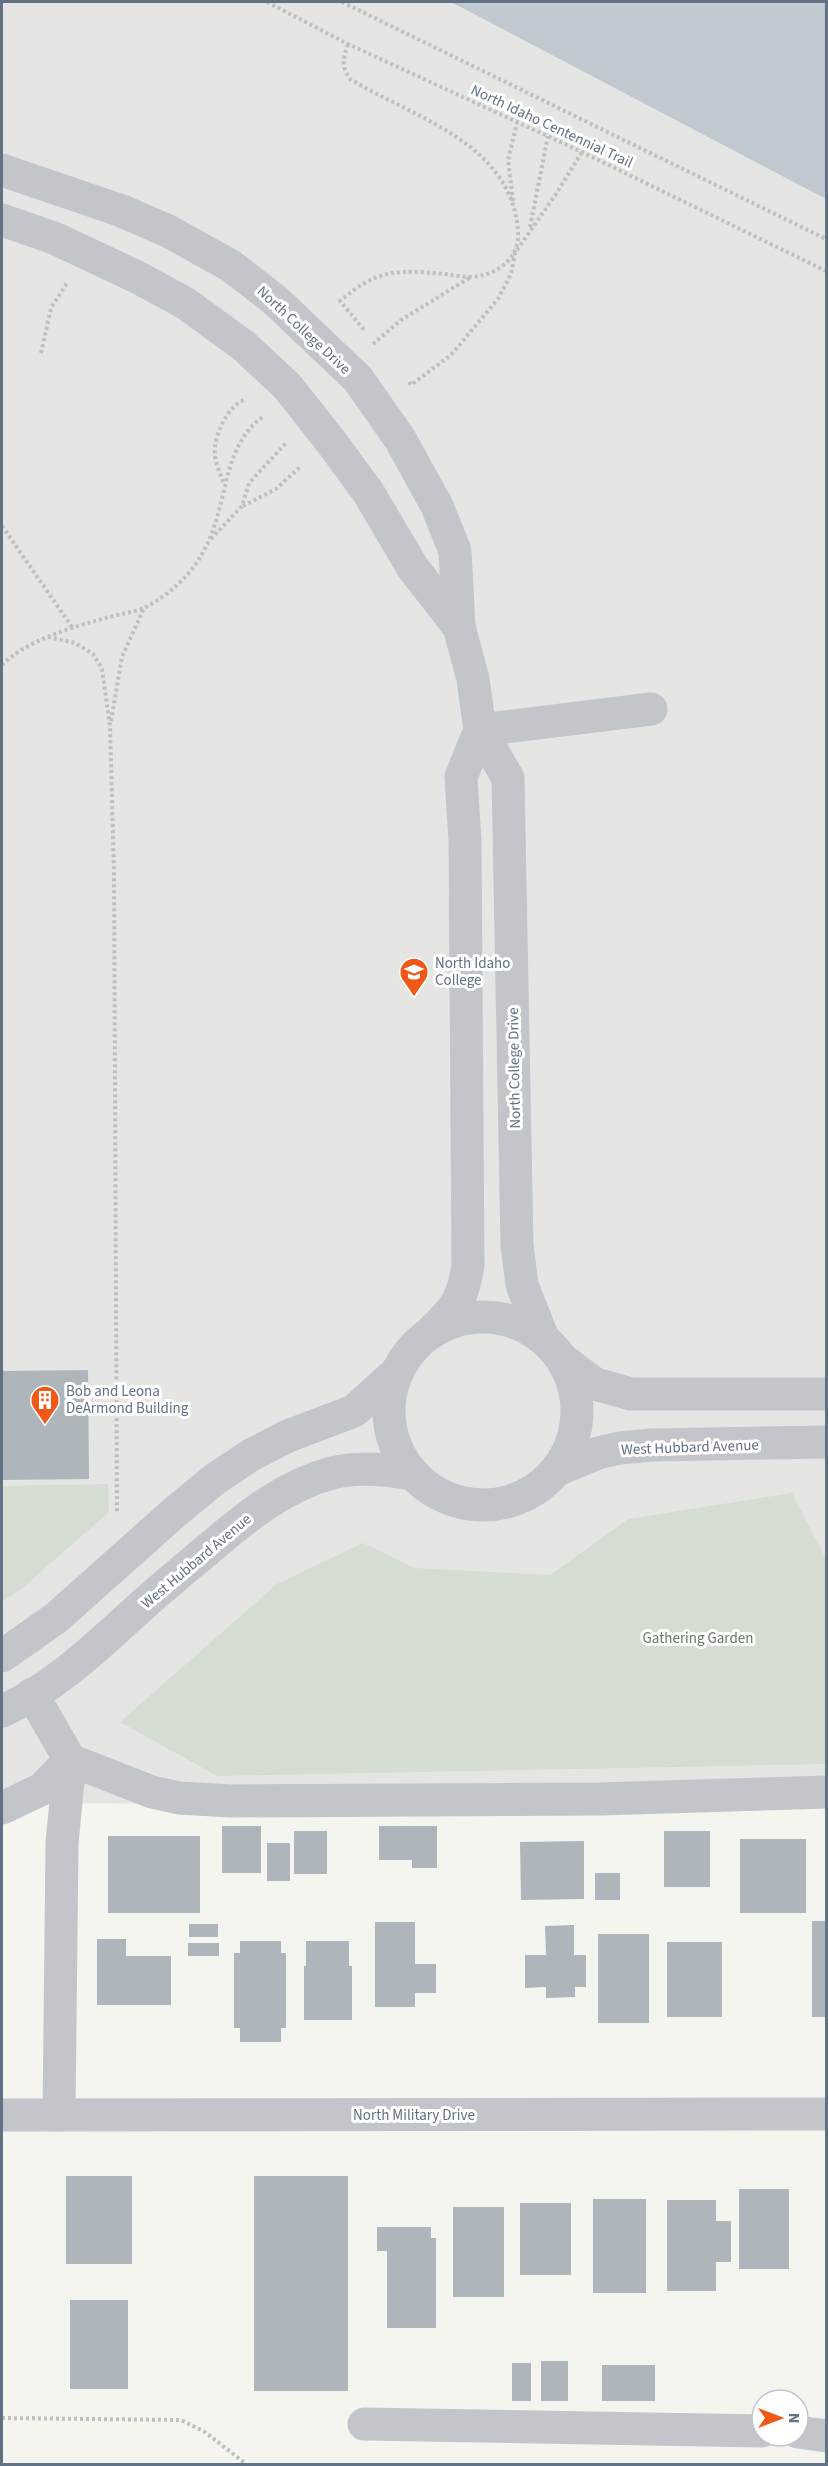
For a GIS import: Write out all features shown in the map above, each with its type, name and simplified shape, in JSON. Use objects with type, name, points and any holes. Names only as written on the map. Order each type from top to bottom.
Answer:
[{"type":"street","name":"North College Drive","points":[[2,170],[122,211],[168,231],[231,266],[276,301],[358,379],[394,430],[437,506],[455,551],[459,627],[472,679],[480,730],[508,778],[517,1245],[522,1284],[553,1349]]},
{"type":"street","name":"North College Drive","points":[[2,220],[54,238],[137,277],[185,303],[244,346],[287,386],[332,443],[368,492],[413,568],[459,627]]},
{"type":"street","points":[[2,1656],[56,1618],[215,1479],[251,1455],[288,1436],[354,1411],[397,1372],[411,1350],[455,1309],[465,1282],[468,1265],[465,841],[461,777],[480,730],[651,709]]},
{"type":"street","points":[[433,1330],[460,1319],[489,1316],[518,1323],[595,1384],[631,1394],[826,1394]]},
{"type":"street","points":[[397,1372],[389,1399],[390,1426],[398,1452],[413,1474],[434,1492],[459,1502],[486,1505],[512,1501],[537,1489],[557,1470],[572,1445],[578,1416],[574,1387],[553,1349]]},
{"type":"street","name":"West Hubbard Avenue","points":[[557,1470],[598,1453],[620,1448],[652,1445],[826,1442]]},
{"type":"street","name":"West Hubbard Avenue","points":[[2,1711],[32,1694],[85,1658],[228,1532],[266,1504],[297,1486],[331,1473],[376,1468],[413,1474]]},
{"type":"street","points":[[32,1694],[70,1760],[62,1843],[58,2115]]},
{"type":"street","points":[[70,1760],[152,1792],[179,1798],[231,1801],[599,1799],[826,1792]]},
{"type":"street","points":[[2,1808],[42,1789],[70,1760]]},
{"type":"street","name":"North Military Drive","points":[[2,2115],[826,2114]]},
{"type":"street","points":[[364,2424],[750,2432]]},
{"type":"street","points":[[810,2434],[826,2436]]},
{"type":"path","name":"North Idaho Centennial Trail","points":[[267,2],[348,44],[582,152],[826,271]]},
{"type":"path","points":[[342,2],[826,239]]},
{"type":"path","points":[[348,44],[343,58],[344,70],[350,79],[444,128],[484,156],[500,178],[513,205]]},
{"type":"path","points":[[404,376],[411,385],[451,355],[498,299],[511,274],[519,237],[508,160],[517,123]]},
{"type":"path","points":[[530,229],[548,136]]},
{"type":"path","points":[[382,351],[340,301],[360,283],[385,273],[471,277],[486,274],[501,267],[509,262],[582,152]]},
{"type":"path","points":[[41,353],[51,308],[72,275]]},
{"type":"path","points":[[368,348],[401,320],[471,277]]},
{"type":"path","points":[[224,483],[215,455],[219,434],[225,417],[243,399],[249,405]]},
{"type":"path","points":[[255,411],[268,422]]},
{"type":"path","points":[[2,665],[48,637],[72,627],[144,608],[179,584],[194,568],[209,542],[219,513],[224,483],[233,455],[262,417]]},
{"type":"path","points":[[242,506],[249,483],[286,444],[280,436]]},
{"type":"path","points":[[209,542],[242,506],[276,489],[302,466]]},
{"type":"path","points":[[2,526],[72,627]]},
{"type":"path","points":[[110,726],[122,657],[144,608]]},
{"type":"path","points":[[48,637],[75,643],[93,654],[102,669],[110,726],[114,872],[117,1517]]},
{"type":"path","points":[[2,2418],[181,2420],[205,2432],[246,2464]]},
{"type":"shaded area","name":"North Idaho College","points":[[2,2],[451,2],[826,199],[826,1797],[198,1804],[2,1803]]},
{"type":"shaded area","points":[[451,2],[826,2],[826,199]]},
{"type":"green space","points":[[108,1484],[109,1512],[20,1590],[2,1602],[2,1486]]},
{"type":"green space","name":"Gathering Garden","points":[[792,1493],[826,1559],[826,1764],[217,1776],[120,1722],[277,1584],[363,1543],[415,1568],[550,1575],[628,1519]]},
{"type":"building","name":"Bob and Leona DeArmond Building","points":[[88,1370],[89,1479],[2,1480],[2,1371]]},
{"type":"building","points":[[222,1826],[261,1826],[261,1873],[222,1873]]},
{"type":"building","points":[[379,1826],[437,1826],[437,1868],[412,1868],[412,1860],[379,1860]]},
{"type":"building","points":[[294,1831],[327,1831],[327,1874],[294,1874]]},
{"type":"building","points":[[664,1831],[710,1831],[710,1887],[664,1887]]},
{"type":"building","points":[[108,1836],[200,1836],[200,1913],[108,1913]]},
{"type":"building","points":[[740,1839],[806,1839],[806,1913],[740,1913]]},
{"type":"building","points":[[584,1841],[584,1899],[521,1900],[520,1842]]},
{"type":"building","points":[[267,1843],[290,1843],[290,1881],[267,1881]]},
{"type":"building","points":[[595,1873],[620,1873],[620,1900],[595,1900]]},
{"type":"building","points":[[812,1921],[826,1921],[826,2017],[812,2017]]},
{"type":"building","points":[[375,1922],[415,1922],[415,1964],[436,1964],[436,1993],[415,1993],[415,2007],[375,2007]]},
{"type":"building","points":[[189,1924],[218,1924],[218,1937],[189,1937]]},
{"type":"building","points":[[574,1925],[574,1955],[586,1955],[586,1987],[575,1987],[575,1997],[546,1998],[546,1987],[525,1988],[525,1955],[546,1955],[545,1926]]},
{"type":"building","points":[[598,1934],[649,1934],[649,2023],[598,2023]]},
{"type":"building","points":[[97,1939],[126,1939],[126,1956],[171,1956],[171,2005],[97,2005]]},
{"type":"building","points":[[240,1941],[281,1941],[281,1953],[286,1953],[286,2028],[281,2028],[281,2042],[240,2042],[240,2028],[234,2028],[234,1953],[240,1953]]},
{"type":"building","points":[[306,1941],[349,1941],[349,1966],[352,1966],[352,2020],[304,2020]]},
{"type":"building","points":[[667,1942],[722,1942],[722,2017],[667,2017]]},
{"type":"building","points":[[188,1943],[219,1943],[219,1956],[188,1956]]},
{"type":"building","points":[[66,2176],[132,2176],[132,2264],[66,2264]]},
{"type":"building","points":[[254,2176],[348,2176],[348,2391],[254,2391]]},
{"type":"building","points":[[739,2189],[789,2189],[789,2269],[739,2269]]},
{"type":"building","points":[[593,2199],[646,2199],[646,2293],[593,2293]]},
{"type":"building","points":[[667,2200],[716,2200],[716,2221],[731,2221],[731,2262],[716,2262],[716,2291],[667,2291]]},
{"type":"building","points":[[520,2203],[571,2203],[571,2275],[520,2275]]},
{"type":"building","points":[[453,2207],[504,2207],[504,2297],[453,2297]]},
{"type":"building","points":[[377,2227],[431,2227],[431,2238],[436,2238],[436,2328],[387,2328],[387,2251],[377,2251]]},
{"type":"building","points":[[70,2300],[128,2300],[128,2389],[70,2389]]},
{"type":"building","points":[[541,2361],[568,2361],[568,2401],[541,2401]]},
{"type":"building","points":[[512,2363],[531,2363],[531,2401],[512,2401]]},
{"type":"building","points":[[602,2365],[655,2365],[655,2401],[602,2401]]},
{"type":"place","name":"North Idaho College","points":[[414,998]]},
{"type":"place","name":"Bob and Leona DeArmond Building","points":[[45,1426]]}]
